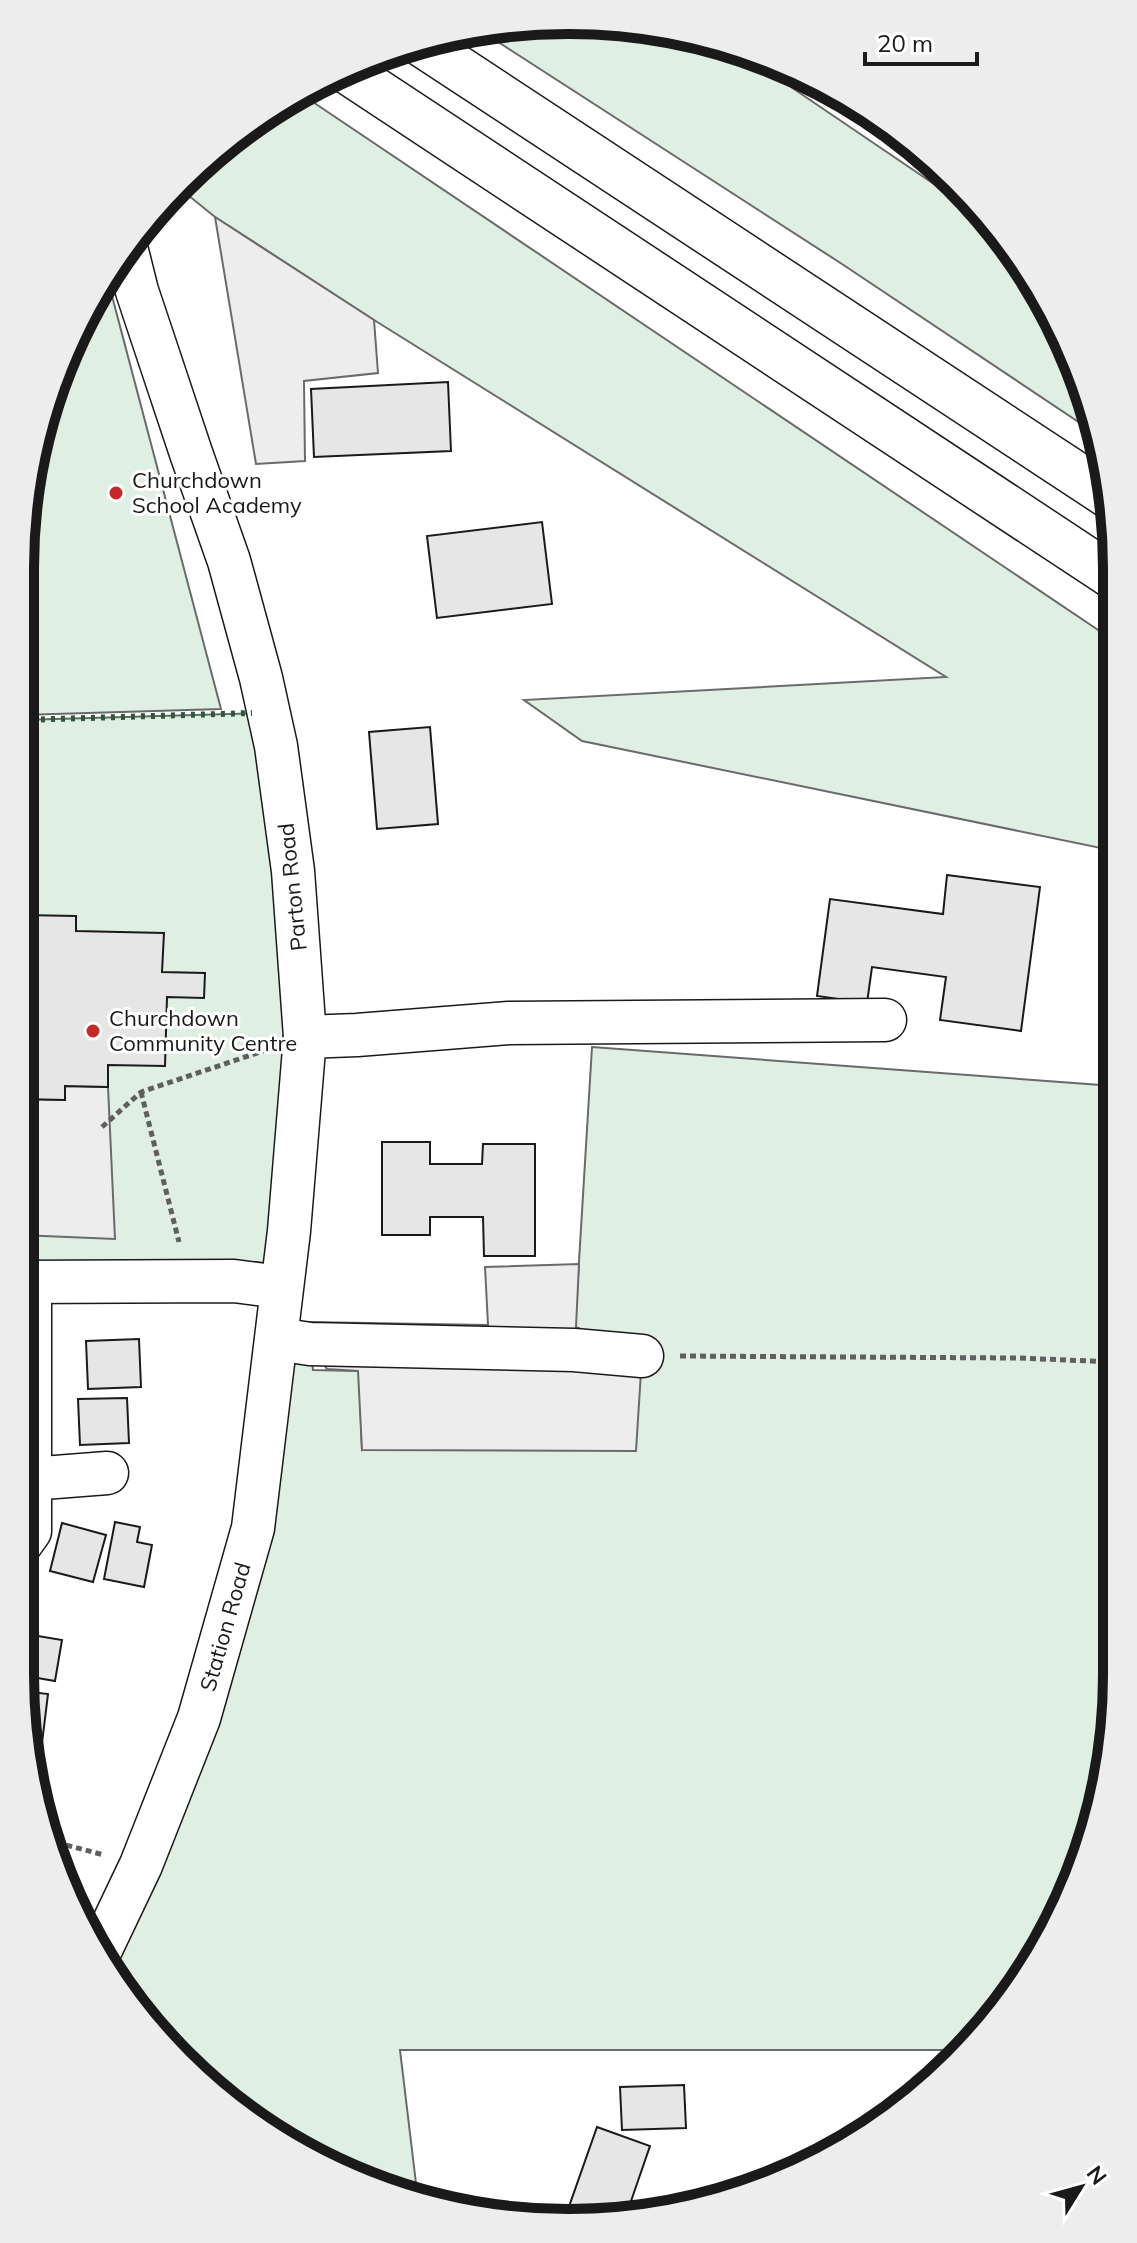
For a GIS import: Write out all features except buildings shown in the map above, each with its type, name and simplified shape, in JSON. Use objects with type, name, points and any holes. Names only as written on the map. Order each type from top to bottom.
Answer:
[{"type":"highway","points":[[433,51],[1096,488]]},
{"type":"highway","points":[[357,78],[1103,570]]},
{"type":"street","name":"Parton Road","points":[[130,263],[229,561],[276,746],[293,871],[305,1037],[289,1231],[281,1287]]},
{"type":"street","points":[[305,1037],[509,1023],[885,1020]]},
{"type":"street","points":[[34,1282],[234,1281],[281,1287]]},
{"type":"street","name":"Station Road","points":[[105,1940],[141,1865],[199,1718],[253,1528],[281,1287]]},
{"type":"street","points":[[277,1339],[310,1344],[574,1350],[642,1356]]},
{"type":"street","points":[[34,1479],[107,1473]]},
{"type":"path","points":[[102,1127],[141,1092],[305,1037]]},
{"type":"path","points":[[141,1092],[189,1281]]},
{"type":"path","points":[[642,1356],[1103,1362]]},
{"type":"path","points":[[61,1844],[141,1865]]},
{"type":"green space","points":[[568,34],[638,39],[707,52],[774,75],[949,194],[970,216],[1013,272],[1048,332],[1084,425],[842,264],[494,40]]},
{"type":"green space","points":[[311,101],[1103,633],[1103,848],[582,741],[524,700],[946,677],[374,320],[215,217],[187,195],[243,144]]},
{"type":"green space","name":"Churchdown School Academy","points":[[111,293],[221,709],[34,715],[35,534],[44,464],[62,397],[89,332]]},
{"type":"green space","points":[[267,713],[293,871],[281,1287],[34,1282],[34,720]]},
{"type":"green space","points":[[592,1047],[1103,1085],[1103,1674],[1093,1779],[1075,1846],[1048,1911],[993,2000],[948,2050],[400,2050],[416,2187],[332,2154],[243,2099],[167,2027],[144,2000],[105,1940],[199,1718],[277,1339],[310,1344],[313,1370],[359,1371],[362,1450],[575,1327]]},
{"type":"shaded area","points":[[215,217],[374,320],[378,373],[304,381],[305,461],[256,464]]},
{"type":"shaded area","points":[[65,1086],[108,1087],[115,1239],[34,1236],[34,1099],[64,1100]]},
{"type":"shaded area","points":[[579,1264],[576,1327],[642,1356],[636,1451],[362,1450],[358,1371],[327,1369],[310,1344],[309,1322],[488,1325],[485,1267]]},
{"type":"hedge","points":[[34,720],[252,713]]},
{"type":"place","name":"Churchdown School Academy","points":[[116,493]]},
{"type":"place","name":"Churchdown Community Centre","points":[[93,1031]]}]
